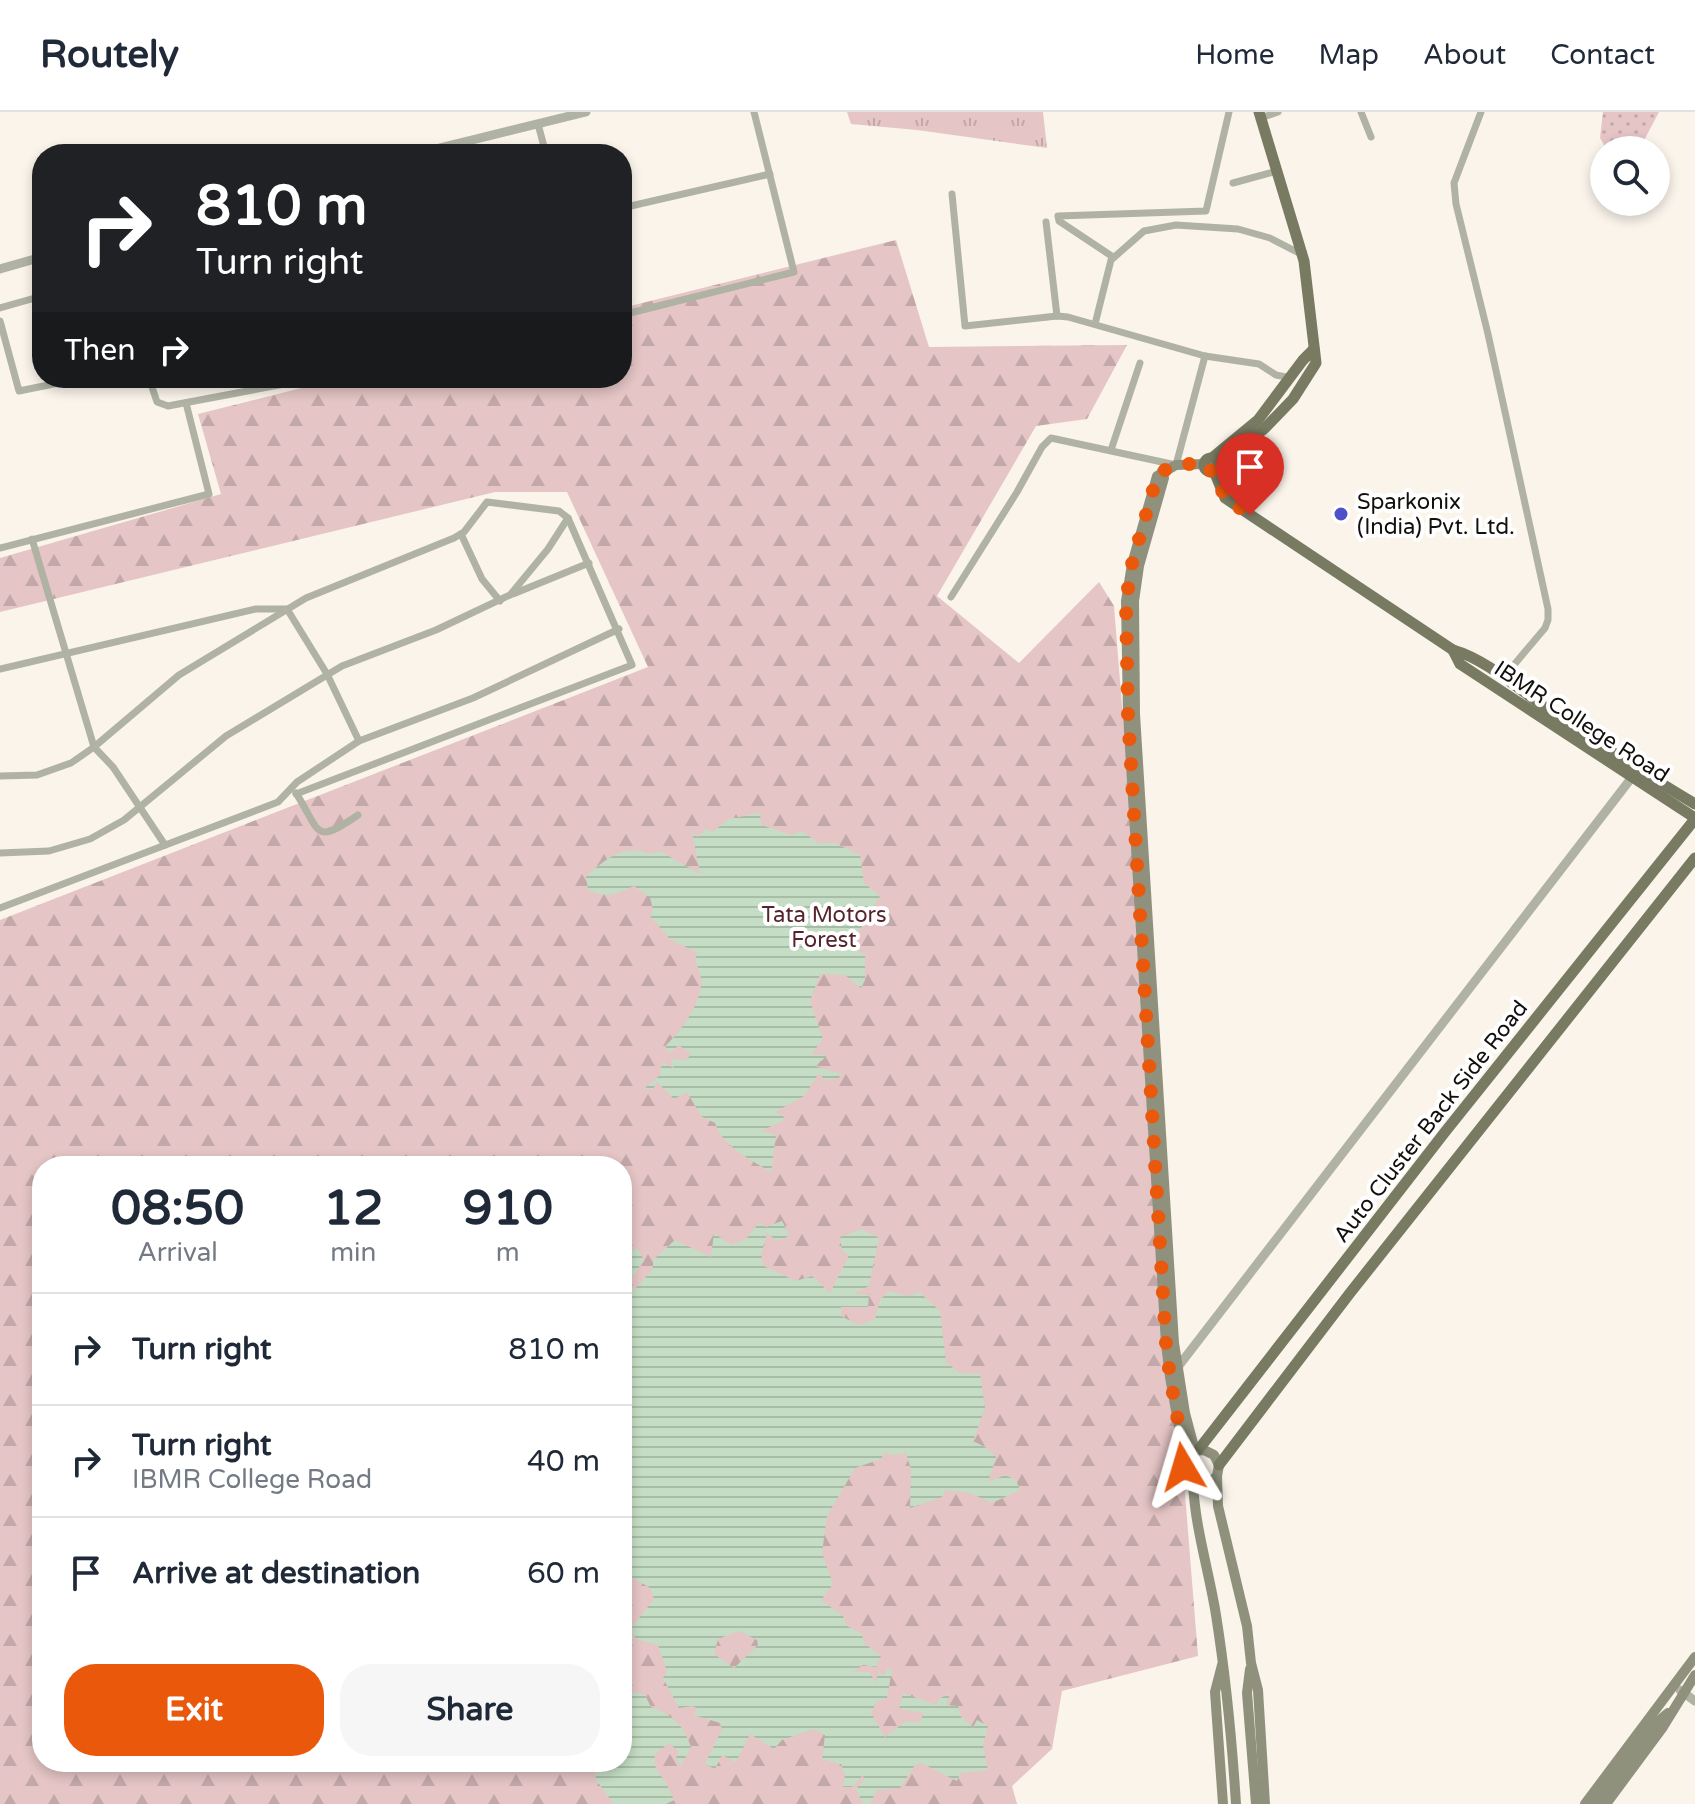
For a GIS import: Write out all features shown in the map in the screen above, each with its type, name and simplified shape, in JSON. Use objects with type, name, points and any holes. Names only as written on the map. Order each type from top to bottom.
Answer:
[{"type":"main road","points":[[1236,1804],[1229,1702],[1216,1611],[1196,1521],[1193,1483],[1184,1473],[1185,1460],[1173,1373],[1126,601],[1132,564],[1157,476],[1176,465],[1212,464],[1264,429],[1293,399],[1316,363],[1303,255],[1260,115]]},
{"type":"main road","points":[[1212,464],[1258,420],[1314,349]]},
{"type":"main road","name":"IBMR College Road","points":[[1212,464],[1225,498],[1453,650],[1466,654],[1499,682],[1695,819]]},
{"type":"main road","name":"IBMR College Road","points":[[1634,774],[1695,804]]},
{"type":"main road","name":"Auto Cluster Back Side Road","points":[[1185,1460],[1197,1450],[1695,819]]},
{"type":"main road","name":"Auto Cluster Back Side Road","points":[[1218,1470],[1331,1317],[1695,858]]},
{"type":"main road","points":[[1173,1373],[1197,1450],[1214,1455],[1218,1470],[1218,1506],[1247,1626],[1258,1690],[1265,1804]]},
{"type":"main road","points":[[1193,1483],[1208,1484],[1218,1470]]},
{"type":"main road","points":[[1585,1804],[1678,1688],[1695,1657]]},
{"type":"main road","points":[[1223,1660],[1215,1692],[1223,1804]]},
{"type":"main road","points":[[1251,1663],[1247,1693],[1256,1804]]},
{"type":"main road","points":[[1606,1804],[1663,1727],[1678,1688],[1695,1675]]},
{"type":"main road","points":[[1596,1804],[1656,1723],[1670,1712]]},
{"type":"street","points":[[456,144],[586,112]]},
{"type":"street","points":[[632,312],[794,272],[754,112]]},
{"type":"street","points":[[1113,257],[1059,221],[1058,216],[1206,211],[1229,112]]},
{"type":"street","points":[[1260,115],[1278,112]]},
{"type":"street","points":[[1361,112],[1371,137]]},
{"type":"street","points":[[1481,112],[1454,183],[1456,204],[1488,334],[1548,609],[1545,628],[1499,682]]},
{"type":"street","points":[[538,124],[543,144]]},
{"type":"street","points":[[1233,183],[1277,171]]},
{"type":"street","points":[[632,206],[770,174]]},
{"type":"street","points":[[952,194],[965,326],[1057,316],[1205,356],[1259,364],[1276,375],[1291,378]]},
{"type":"street","points":[[1046,222],[1057,316]]},
{"type":"street","points":[[1095,324],[1108,265],[1144,231],[1176,225],[1238,229],[1270,238],[1303,255]]},
{"type":"street","points":[[0,269],[32,260]]},
{"type":"street","points":[[0,308],[32,299]]},
{"type":"street","points":[[0,321],[19,391],[34,388]]},
{"type":"street","points":[[951,597],[1046,441],[1057,437],[1176,465],[1205,356]]},
{"type":"street","points":[[1111,450],[1140,363]]},
{"type":"street","points":[[153,388],[160,404],[186,403],[264,388]]},
{"type":"street","points":[[0,548],[209,494],[186,403]]},
{"type":"street","points":[[0,776],[49,773],[71,763],[179,675],[287,609],[332,586],[461,534],[487,502],[559,511],[568,518],[619,629],[632,665],[294,791],[278,802],[0,908]]},
{"type":"street","points":[[510,595],[548,549],[568,518]]},
{"type":"street","points":[[461,534],[482,579],[500,601]]},
{"type":"street","points":[[32,539],[94,747],[113,767],[165,845]]},
{"type":"street","points":[[0,853],[36,852],[70,846],[108,830],[141,807],[226,736],[327,674],[362,656],[436,630],[589,563]]},
{"type":"street","points":[[0,669],[256,609],[287,609]]},
{"type":"street","points":[[287,609],[327,674],[359,741]]},
{"type":"street","points":[[294,791],[297,782],[359,741],[473,698],[619,629]]},
{"type":"street","points":[[1173,1373],[1634,774]]},
{"type":"street","points":[[294,791],[323,833],[332,833],[358,815]]},
{"type":"street","points":[[1678,1688],[1695,1701]]},
{"type":"green space","points":[[847,112],[1043,112],[1047,148],[851,124]]},
{"type":"green space","points":[[1603,112],[1659,112],[1646,136],[1600,136]]},
{"type":"green space","name":"Tata Motors Forest","points":[[896,240],[929,347],[1127,345],[1087,419],[1036,426],[937,596],[1019,663],[1099,582],[1114,606],[1198,1656],[1062,1691],[1052,1749],[1012,1786],[1017,1804],[0,1804],[0,920],[648,667],[567,492],[495,492],[0,612],[0,558],[221,494],[198,414],[301,388],[632,388],[632,306]]},
{"type":"shaded area","points":[[760,813],[761,825],[791,835],[802,831],[818,843],[835,843],[860,855],[864,883],[880,896],[854,940],[858,951],[865,954],[865,980],[861,988],[845,975],[820,974],[810,1001],[823,1039],[811,1055],[828,1055],[815,1066],[841,1074],[839,1078],[825,1080],[819,1073],[804,1096],[775,1112],[784,1117],[783,1121],[761,1131],[776,1135],[771,1172],[731,1146],[715,1123],[701,1116],[687,1092],[674,1099],[657,1082],[653,1089],[644,1089],[660,1075],[662,1062],[674,1068],[672,1059],[685,1060],[691,1055],[679,1045],[670,1053],[665,1046],[684,1025],[699,996],[701,978],[695,959],[698,953],[670,939],[650,916],[653,909],[650,898],[634,886],[617,893],[601,894],[588,890],[586,876],[615,855],[631,850],[649,854],[660,851],[700,874],[692,831],[697,837],[706,829],[713,832],[728,819]]},
{"type":"shaded area","points":[[782,1221],[789,1234],[777,1241],[767,1233],[761,1255],[764,1266],[796,1281],[812,1276],[830,1293],[849,1255],[842,1251],[840,1237],[862,1229],[879,1238],[869,1286],[853,1294],[869,1295],[868,1307],[841,1307],[841,1316],[859,1325],[875,1319],[880,1300],[889,1291],[908,1296],[919,1292],[940,1311],[946,1362],[959,1373],[980,1374],[985,1408],[973,1441],[996,1457],[988,1482],[1005,1475],[1016,1480],[1020,1490],[992,1503],[970,1493],[945,1490],[942,1497],[910,1508],[911,1469],[906,1453],[892,1455],[885,1452],[881,1459],[855,1468],[827,1516],[822,1553],[833,1584],[821,1600],[843,1616],[847,1626],[861,1633],[865,1644],[881,1656],[876,1667],[863,1665],[853,1672],[869,1672],[876,1683],[878,1672],[884,1675],[888,1668],[892,1670],[887,1698],[876,1702],[871,1713],[885,1737],[906,1721],[919,1723],[924,1713],[899,1709],[903,1693],[936,1705],[940,1698],[950,1694],[946,1705],[958,1706],[961,1717],[973,1727],[977,1720],[988,1726],[983,1745],[988,1770],[960,1773],[957,1781],[921,1763],[915,1765],[900,1788],[877,1790],[870,1804],[863,1804],[856,1789],[864,1780],[863,1775],[852,1787],[843,1787],[845,1775],[841,1764],[822,1759],[825,1735],[814,1729],[782,1740],[774,1749],[750,1734],[736,1762],[722,1755],[715,1769],[705,1764],[722,1729],[720,1723],[694,1715],[697,1708],[693,1706],[679,1708],[663,1678],[667,1671],[658,1645],[638,1640],[632,1634],[632,1627],[654,1599],[650,1588],[632,1577],[632,1288],[634,1290],[653,1269],[653,1260],[675,1240],[711,1257],[714,1233],[731,1245],[746,1239],[759,1223],[766,1227]],"holes":[[[739,1631],[757,1640],[758,1645],[734,1668],[714,1654],[718,1639]]]},
{"type":"shaded area","points":[[637,1248],[644,1260],[632,1277],[632,1252]]},
{"type":"shaded area","points":[[632,1694],[645,1695],[651,1707],[676,1722],[691,1747],[681,1766],[676,1756],[679,1752],[669,1743],[655,1754],[656,1768],[674,1800],[666,1804],[614,1804],[596,1780],[595,1772],[632,1772]]},
{"type":"place","name":"Sparkonix (India) Pvt. Ltd.","points":[[1341,514]]},
{"type":"route","points":[[1183,1467],[1185,1460],[1166,1344],[1128,715],[1126,601],[1132,564],[1157,476],[1162,471],[1176,465],[1204,464],[1207,470],[1214,471],[1225,498],[1250,515]]}]
